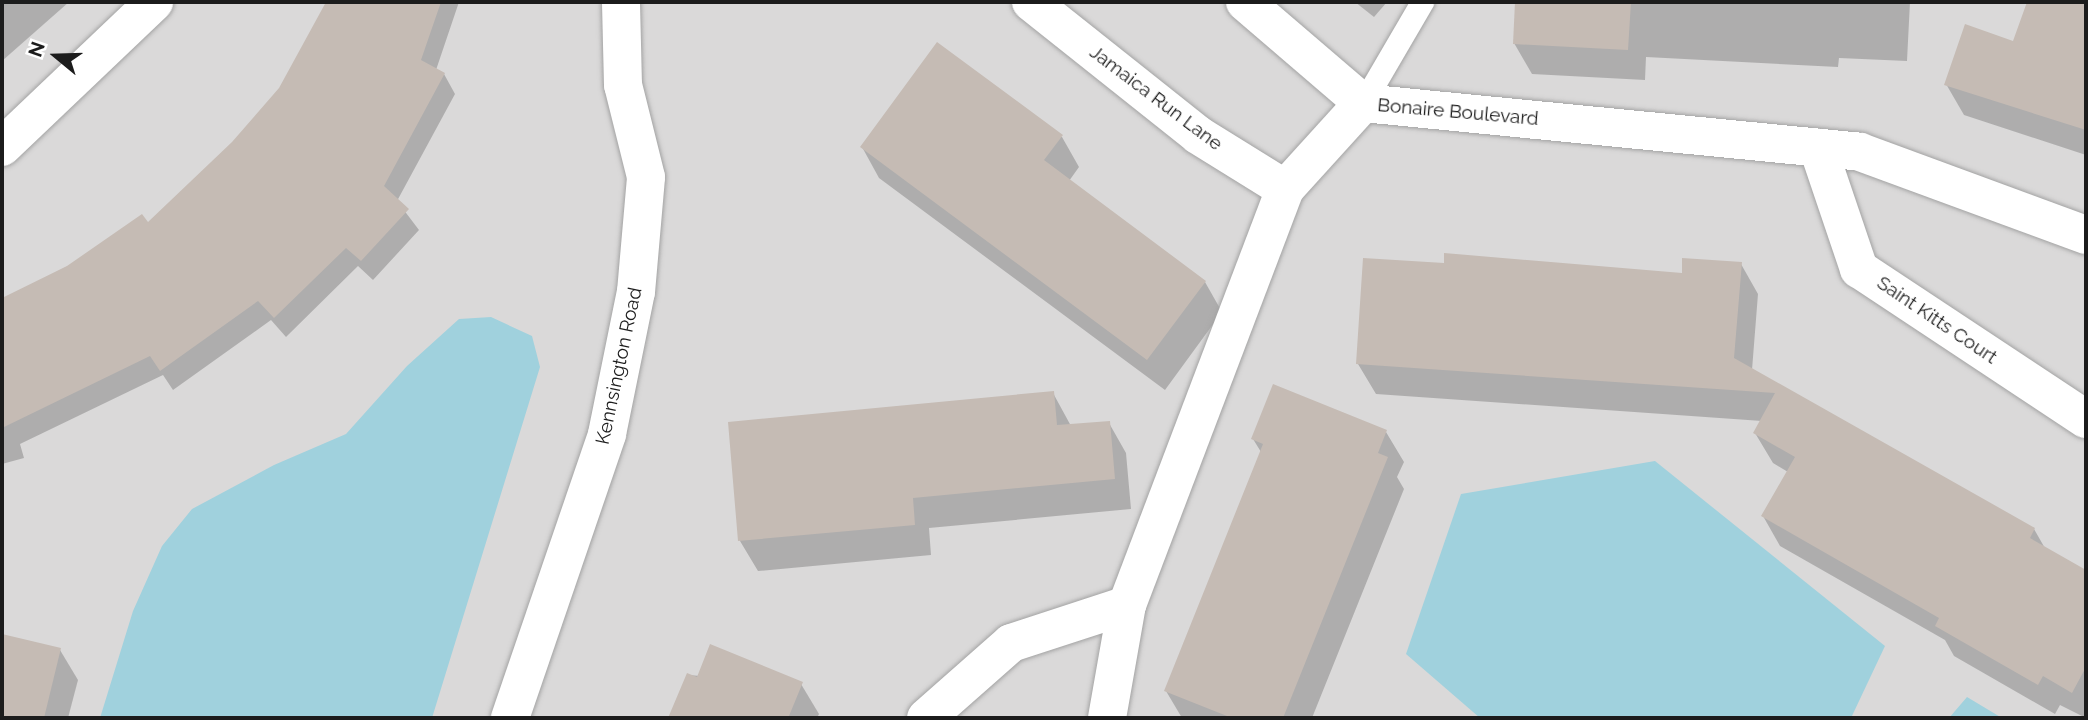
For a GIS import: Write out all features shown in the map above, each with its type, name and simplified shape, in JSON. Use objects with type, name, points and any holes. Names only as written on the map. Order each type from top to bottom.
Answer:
[{"type":"street","points":[[2,147],[154,2]]},
{"type":"street","name":"Kennsington Road","points":[[510,718],[607,434],[636,292],[646,177],[623,85],[621,2]]},
{"type":"street","name":"Jamaica Run Lane","points":[[1031,2],[1198,135],[1285,189]]},
{"type":"street","points":[[1245,2],[1363,103]]},
{"type":"street","name":"Bonaire Boulevard","points":[[1107,718],[1127,605],[1285,189],[1363,103],[1860,152],[2086,235]]},
{"type":"street","name":"Saint Kitts Court","points":[[1818,148],[1859,269],[2086,419]]},
{"type":"street","points":[[926,718],[1011,642],[1127,605]]},
{"type":"lane","points":[[1363,103],[1422,2]]},
{"type":"shaded area","points":[[2,2],[2086,2],[2086,718],[2,718]]},
{"type":"water","points":[[491,317],[532,336],[540,367],[432,718],[100,718],[133,611],[162,546],[192,509],[274,465],[346,434],[407,366],[459,319]]},
{"type":"water","points":[[1655,461],[1885,646],[1851,718],[1480,718],[1406,654],[1461,494]]},
{"type":"water","points":[[1967,697],[2002,718],[1949,718]]},
{"type":"building","points":[[326,2],[441,2],[421,60],[445,73],[384,186],[409,209],[361,261],[346,248],[274,318],[258,301],[160,371],[150,356],[2,428],[2,298],[67,266],[142,214],[148,222],[232,142],[279,88]]},
{"type":"building","points":[[1515,2],[1631,2],[1628,50],[1513,44]]},
{"type":"building","points":[[2027,2],[2086,2],[2086,130],[1944,85],[1965,24],[2013,41]]},
{"type":"building","points":[[937,42],[1063,135],[1044,160],[1206,281],[1147,360],[860,147]]},
{"type":"building","points":[[1444,253],[1682,273],[1682,258],[1742,262],[1734,358],[2035,528],[2030,538],[2086,570],[2086,667],[2072,693],[2043,676],[2038,685],[1935,626],[1939,618],[1761,516],[1795,457],[1753,433],[1775,393],[1356,364],[1363,258],[1444,263]]},
{"type":"building","points":[[1273,384],[1387,430],[1378,453],[1388,457],[1283,718],[1232,718],[1164,691],[1263,444],[1251,439]]},
{"type":"building","points":[[1054,391],[1057,425],[1110,421],[1115,479],[913,498],[915,525],[738,541],[728,422]]},
{"type":"building","points":[[2,634],[61,648],[44,718],[2,718]]},
{"type":"building","points":[[710,644],[803,682],[789,716],[794,718],[668,718],[687,673],[697,677]]}]
